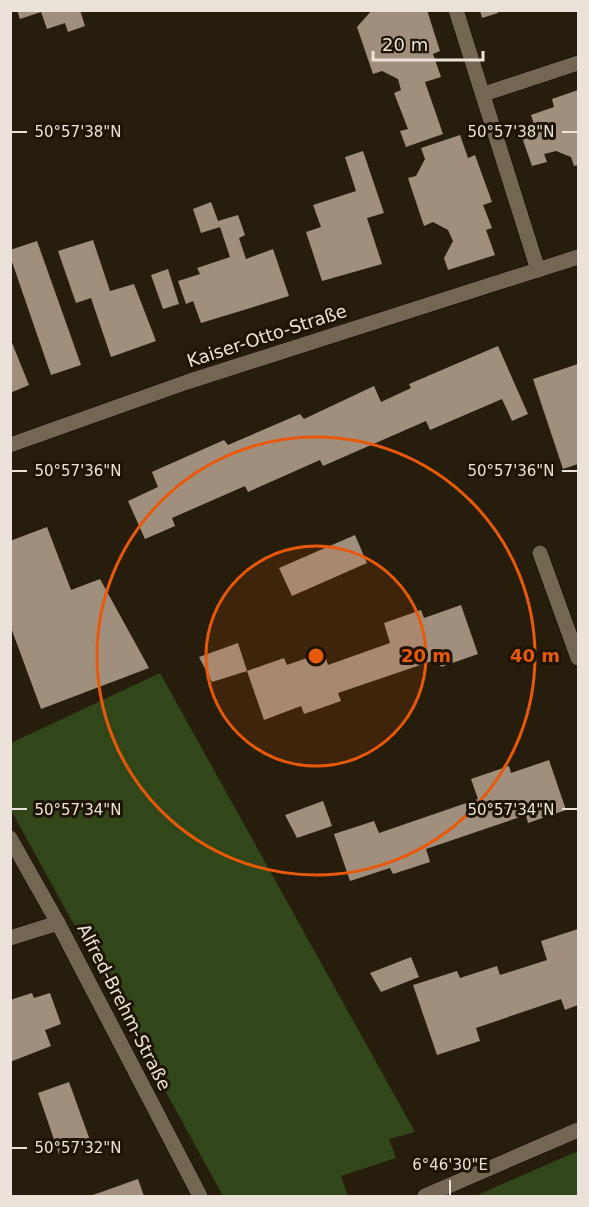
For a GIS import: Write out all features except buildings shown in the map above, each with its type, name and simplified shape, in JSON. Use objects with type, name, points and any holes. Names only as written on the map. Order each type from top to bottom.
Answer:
[{"type":"street","points":[[456,10],[538,270]]},
{"type":"street","points":[[484,94],[579,63]]},
{"type":"street","name":"Kaiser-Otto-Straße","points":[[10,445],[187,382],[579,257]]},
{"type":"street","points":[[540,553],[579,658]]},
{"type":"street","name":"Alfred-Brehm-Straße","points":[[10,838],[58,922],[200,1197]]},
{"type":"street","points":[[10,938],[58,922]]},
{"type":"street","points":[[425,1197],[579,1130]]},
{"type":"green space","points":[[160,673],[415,1132],[389,1139],[396,1158],[341,1176],[348,1196],[223,1196],[11,810],[11,743]]},
{"type":"green space","points":[[578,1151],[578,1196],[475,1196]]}]
